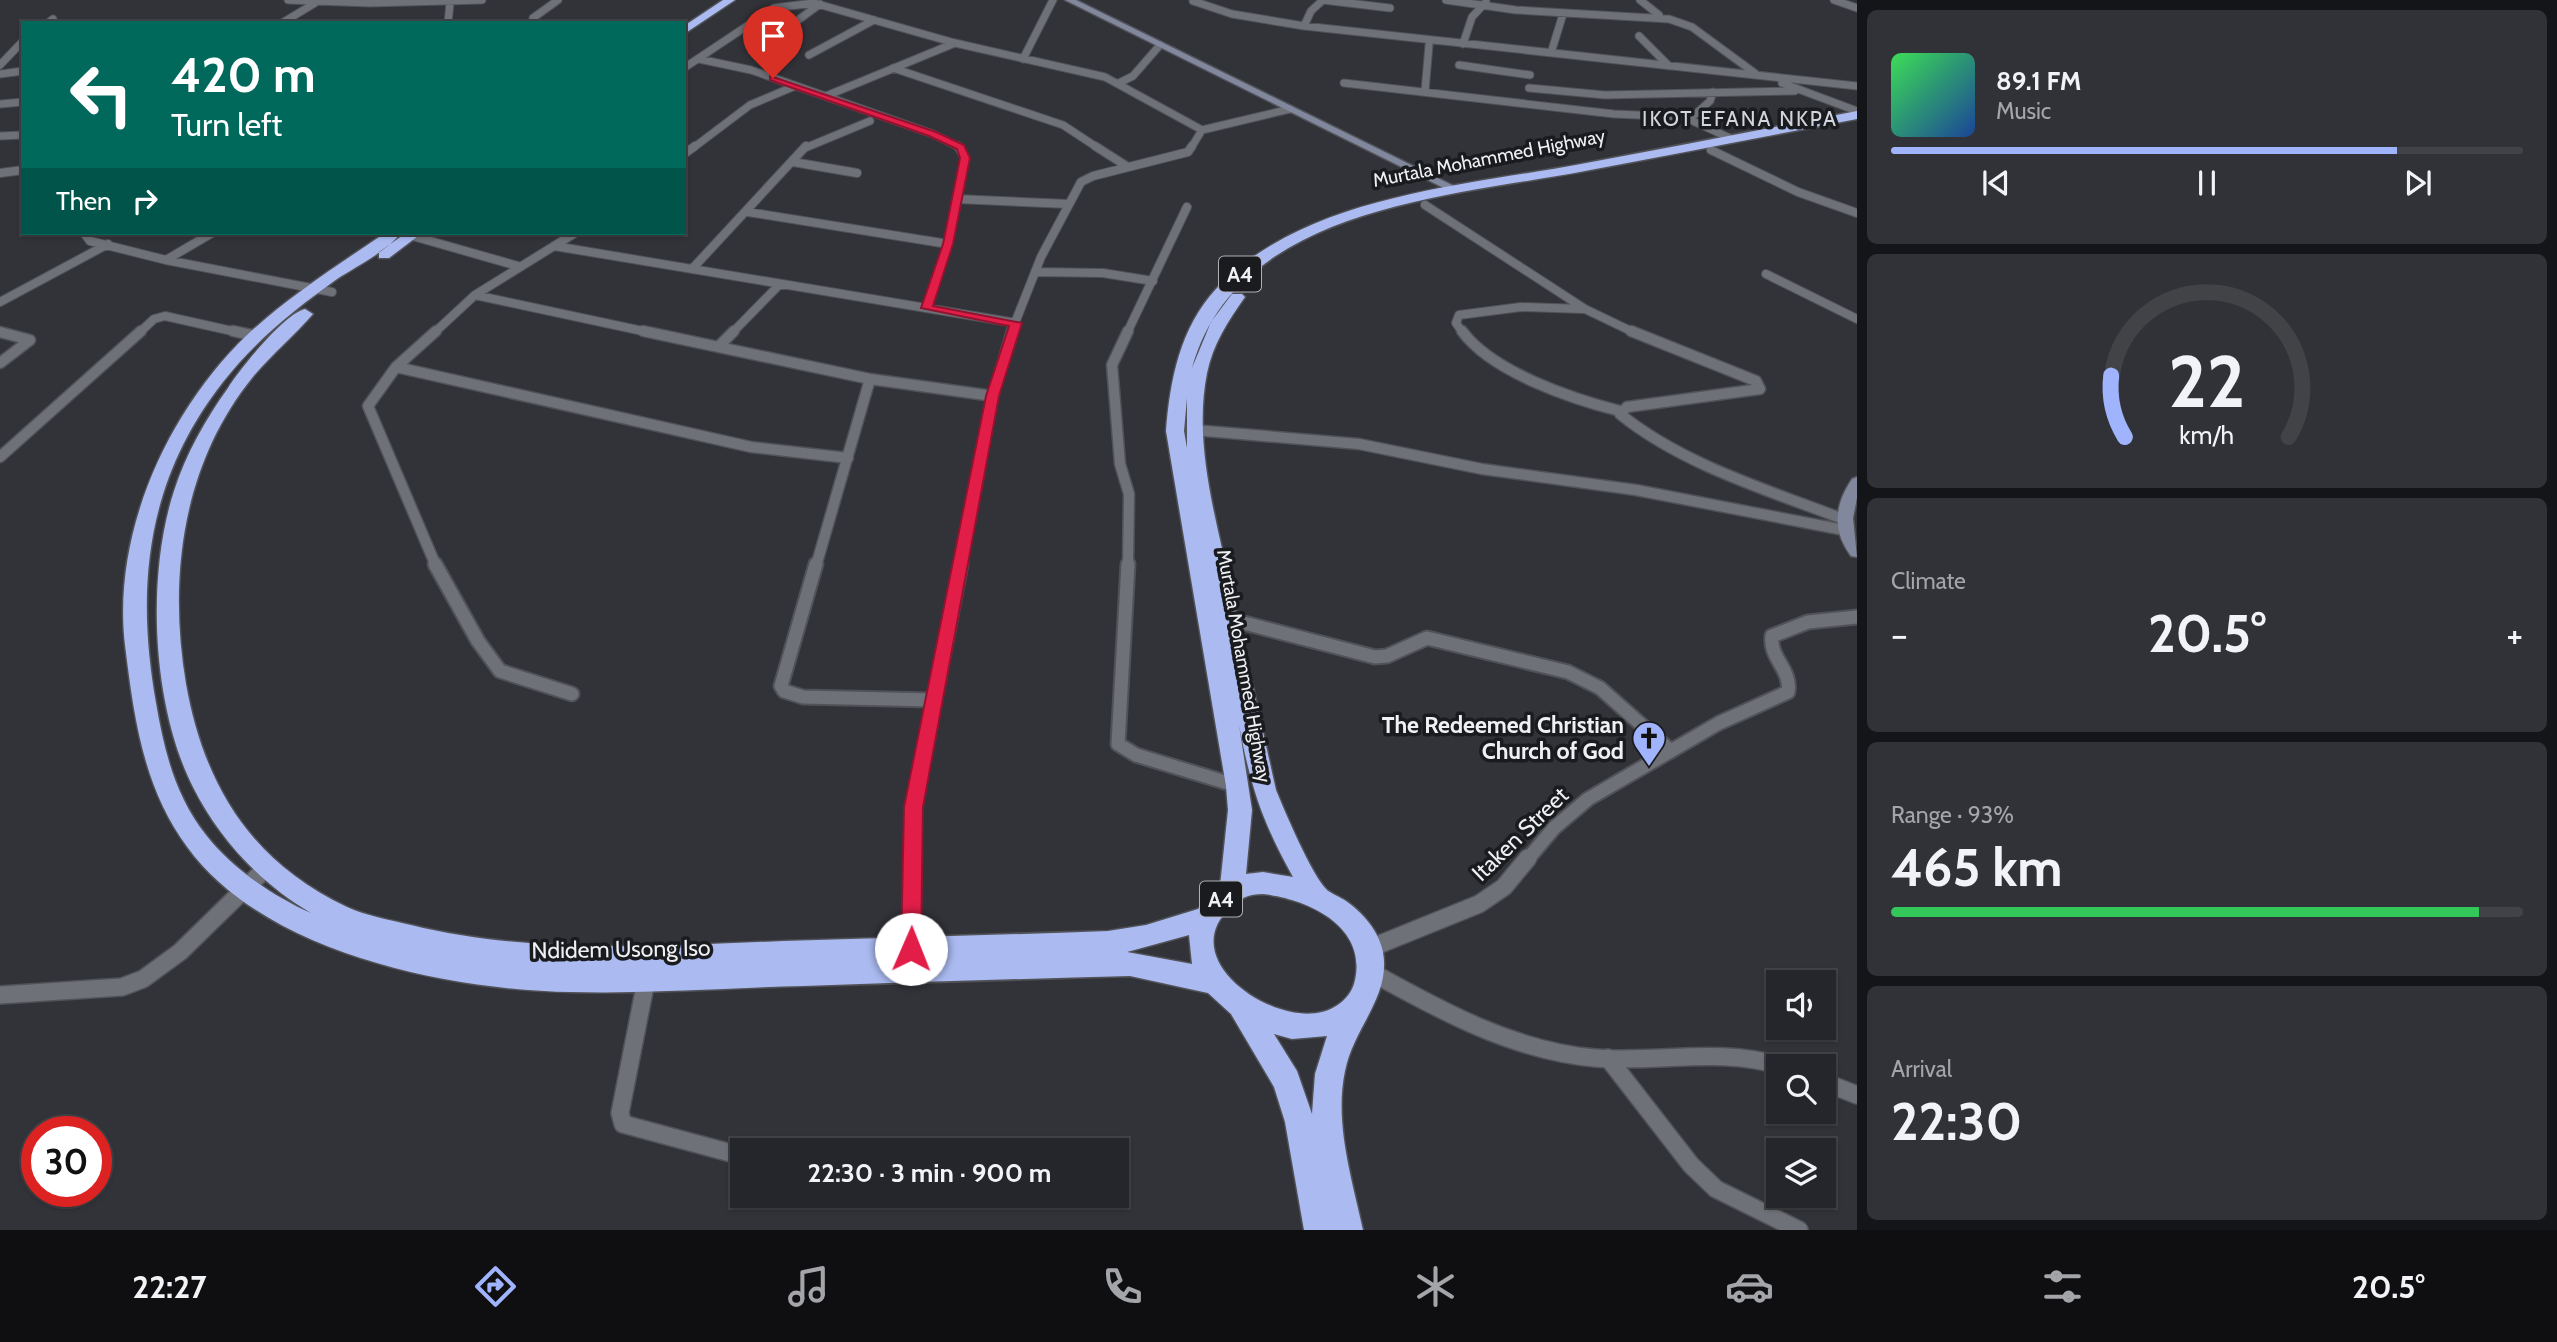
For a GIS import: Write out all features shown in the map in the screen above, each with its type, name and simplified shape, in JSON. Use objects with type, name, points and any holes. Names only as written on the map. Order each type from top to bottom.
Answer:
[{"type":"highway","points":[[686,21],[715,0]]},
{"type":"highway","points":[[686,30],[730,0]]},
{"type":"highway","name":"Murtala Mohammed Highway","points":[[1232,891],[1240,810],[1238,786],[1175,431],[1177,389],[1189,344],[1199,320],[1234,279],[1285,244],[1362,213],[1456,190],[1857,113]]},
{"type":"highway","name":"Murtala Mohammed Highway","points":[[1317,894],[1280,831],[1264,790],[1230,619],[1203,504],[1194,430],[1198,365],[1222,315],[1248,284],[1268,267],[1322,236],[1425,205],[1857,121]]},
{"type":"highway","name":"Ndidem Usong Iso","points":[[410,235],[324,290],[273,328],[216,380],[191,415],[169,457],[154,496],[138,555],[134,646],[151,740],[167,793],[194,837],[227,874],[271,905],[320,932],[398,956],[452,968],[518,977],[570,979],[1130,964],[1165,969],[1217,983]]},
{"type":"highway","name":"Ndidem Usong Iso","points":[[273,328],[253,364],[216,414],[195,455],[170,550],[166,592],[170,644],[185,727],[201,779],[226,821],[266,868],[294,889],[340,916],[406,936],[470,950],[561,957],[911,949],[1128,940],[1207,917]]},
{"type":"highway","points":[[154,496],[179,508]]},
{"type":"highway","points":[[135,622],[170,644]]},
{"type":"highway","points":[[194,837],[226,821]]},
{"type":"highway","name":"A4","points":[[1320,1230],[1300,1122],[1286,1081],[1242,1007],[1217,983],[1204,956],[1202,942],[1207,917],[1217,902],[1232,891],[1258,883],[1287,884],[1317,894],[1339,908],[1357,927],[1370,960]]},
{"type":"highway","points":[[1347,1230],[1333,1154],[1328,1082],[1352,1011],[1366,993],[1370,960]]},
{"type":"highway","name":"A4","points":[[1242,1007],[1265,1019],[1289,1026],[1313,1027],[1335,1021],[1352,1011]]},
{"type":"street","points":[[290,0],[450,3],[482,0]]},
{"type":"street","points":[[533,18],[558,0]]},
{"type":"street","points":[[1023,59],[1053,0]]},
{"type":"street","points":[[1069,0],[1456,190]]},
{"type":"street","points":[[1304,26],[1311,11],[1323,0],[1391,8]]},
{"type":"street","points":[[1446,0],[1563,14],[1669,19]]},
{"type":"street","points":[[1463,44],[1469,24],[1488,0]]},
{"type":"street","points":[[1640,0],[1648,9],[1692,27],[1756,75]]},
{"type":"street","points":[[1834,0],[1857,8]]},
{"type":"street","points":[[1193,1],[1231,14],[1304,26],[1857,86]]},
{"type":"street","points":[[285,21],[315,2]]},
{"type":"street","points":[[448,21],[450,3]]},
{"type":"street","points":[[686,67],[774,8],[797,3],[820,4],[955,43],[1095,74],[1119,83],[1202,130],[1290,109]]},
{"type":"street","points":[[779,34],[820,4]]},
{"type":"street","points":[[1552,53],[1563,14]]},
{"type":"street","points":[[808,55],[874,20]]},
{"type":"street","points":[[1639,36],[1669,66]]},
{"type":"street","points":[[1358,38],[1761,80],[1802,90],[1857,113]]},
{"type":"street","points":[[825,96],[955,43]]},
{"type":"street","points":[[0,65],[4,56],[21,44]]},
{"type":"street","points":[[1119,83],[1133,76],[1160,45]]},
{"type":"street","points":[[1425,91],[1429,45]]},
{"type":"street","points":[[699,59],[743,68],[933,134],[961,147],[965,158],[948,244],[927,308]]},
{"type":"street","points":[[1459,65],[1530,75]]},
{"type":"street","points":[[1529,104],[1531,66]]},
{"type":"street","points":[[893,68],[1063,125],[1128,167]]},
{"type":"street","points":[[0,74],[21,71]]},
{"type":"street","points":[[1344,83],[1690,119],[1732,139]]},
{"type":"street","points":[[686,152],[744,109],[795,86]]},
{"type":"street","points":[[1530,88],[1605,95],[1802,90]]},
{"type":"street","points":[[1690,119],[1710,101],[1713,92]]},
{"type":"street","points":[[0,104],[21,102]]},
{"type":"street","points":[[692,269],[815,139],[870,121]]},
{"type":"street","points":[[911,949],[914,807],[932,699],[993,396],[1016,323],[1036,272],[1069,204],[1085,178],[1188,152],[1202,130]]},
{"type":"street","points":[[0,136],[21,135]]},
{"type":"street","points":[[1711,150],[1798,192],[1857,213]]},
{"type":"street","points":[[793,162],[857,173]]},
{"type":"street","points":[[0,173],[21,170]]},
{"type":"street","points":[[957,199],[1069,204]]},
{"type":"street","points":[[1425,205],[1585,309],[1620,327],[1748,377],[1760,385],[1755,392],[1627,407],[1620,411],[1560,393],[1488,354],[1466,337],[1456,323],[1459,316],[1483,309],[1524,309],[1540,305],[1585,309]]},
{"type":"street","points":[[1187,207],[1112,365],[1120,464],[1129,494],[1128,590],[1117,738],[1118,744],[1136,755],[1238,786]]},
{"type":"street","points":[[748,212],[948,244]]},
{"type":"street","points":[[84,235],[90,241],[166,260],[324,290]]},
{"type":"street","points":[[166,260],[209,235]]},
{"type":"street","points":[[410,235],[518,266]]},
{"type":"street","points":[[572,235],[475,295],[396,367],[373,395],[368,406],[440,576],[478,641],[500,671],[572,694]]},
{"type":"street","points":[[0,302],[108,244]]},
{"type":"street","points":[[554,246],[1016,323]]},
{"type":"street","points":[[1036,272],[1096,273],[1153,281]]},
{"type":"street","points":[[1766,274],[1857,319]]},
{"type":"street","points":[[720,345],[780,284]]},
{"type":"street","points":[[475,295],[870,379],[993,396]]},
{"type":"street","points":[[0,457],[154,318],[166,316],[273,328]]},
{"type":"street","points":[[0,332],[30,340],[0,363]]},
{"type":"street","points":[[396,367],[751,447],[848,458]]},
{"type":"street","points":[[870,379],[781,686],[784,691],[803,697],[932,699]]},
{"type":"street","points":[[1620,411],[1621,418],[1641,431],[1721,472],[1843,524],[1857,552]]},
{"type":"street","points":[[1194,430],[1359,444],[1482,469],[1636,490],[1843,524]]},
{"type":"street","points":[[1843,524],[1857,482]]},
{"type":"street","name":"Itaken Street","points":[[1370,960],[1479,904],[1504,887],[1555,828],[1588,799],[1718,723],[1788,692],[1789,677],[1771,648],[1772,636],[1808,622],[1857,617]]},
{"type":"street","points":[[1230,619],[1375,656],[1387,656],[1419,639],[1432,638],[1568,672],[1600,688],[1671,751]]},
{"type":"street","points":[[0,995],[122,987],[140,982],[169,962],[243,885],[266,868]]},
{"type":"street","points":[[1370,960],[1474,1026],[1562,1052],[1608,1058],[1743,1056],[1766,1062]]},
{"type":"street","points":[[647,976],[620,1113],[623,1124],[730,1153]]},
{"type":"street","points":[[1608,1058],[1691,1165],[1716,1189],[1799,1230]]},
{"type":"street","points":[[1836,1087],[1857,1095]]},
{"type":"place","name":"The Redeemed Christian Church of God","points":[[1649,768]]},
{"type":"district","name":"IKOT EFANA NKPA","points":[[1740,118]]},
{"type":"route","points":[[773,78],[933,134],[961,147],[965,158],[948,244],[927,308],[1016,323],[1005,348],[993,396],[932,699],[914,807],[911,949]]}]
